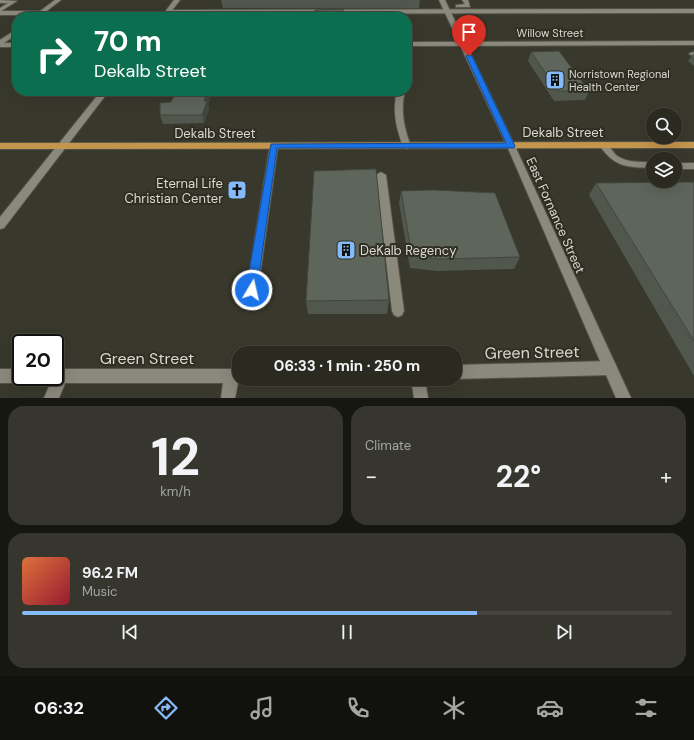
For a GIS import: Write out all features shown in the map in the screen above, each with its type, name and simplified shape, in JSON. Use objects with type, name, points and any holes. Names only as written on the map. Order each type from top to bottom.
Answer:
[{"type":"highway","name":"Dekalb Street","points":[[0,146],[694,145]]},
{"type":"street","points":[[41,12],[58,0]]},
{"type":"street","points":[[168,12],[176,0]]},
{"type":"street","points":[[168,12],[468,6],[465,0]]},
{"type":"street","points":[[0,1],[14,1],[0,12]]},
{"type":"street","points":[[445,6],[694,11]]},
{"type":"street","name":"East Fornance Street","points":[[445,6],[511,146],[624,398]]},
{"type":"street","points":[[0,12],[12,12]]},
{"type":"street","points":[[0,44],[12,34]]},
{"type":"street","name":"Willow Street","points":[[412,44],[694,43]]},
{"type":"street","points":[[0,44],[12,45]]},
{"type":"street","points":[[0,225],[100,96]]},
{"type":"street","points":[[400,96],[398,100],[400,126],[407,146]]},
{"type":"street","points":[[603,145],[614,158],[628,164],[646,165]]},
{"type":"street","points":[[250,304],[274,146]]},
{"type":"street","points":[[682,166],[694,166]]},
{"type":"street","points":[[381,175],[398,311]]},
{"type":"street","name":"Green Street","points":[[462,372],[610,368]]},
{"type":"street","points":[[0,376],[12,376]]},
{"type":"street","name":"Green Street","points":[[64,376],[232,376]]},
{"type":"street","points":[[228,398],[232,385]]},
{"type":"street","points":[[50,398],[54,386]]},
{"type":"street","points":[[419,386],[421,398]]},
{"type":"building","points":[[343,9],[343,12],[315,12],[315,10]]},
{"type":"building","points":[[559,51],[589,91],[558,91],[531,52]]},
{"type":"building","points":[[174,96],[206,96],[204,101],[207,101],[202,115],[160,115],[160,103],[171,102]]},
{"type":"building","name":"DeKalb Regency","points":[[376,169],[389,300],[306,301],[314,171]]},
{"type":"building","points":[[646,182],[646,188],[682,188],[682,182],[694,182],[694,341],[596,183]]},
{"type":"building","points":[[433,190],[495,193],[520,257],[440,259],[412,256],[401,191]]},
{"type":"place","name":"Norristown Regional Health Center","points":[[555,80]]},
{"type":"place","name":"Eternal Life Christian Center","points":[[237,190]]},
{"type":"place","name":"DeKalb Regency","points":[[346,250]]},
{"type":"route","points":[[252,290],[274,146],[511,146],[469,56]]}]
